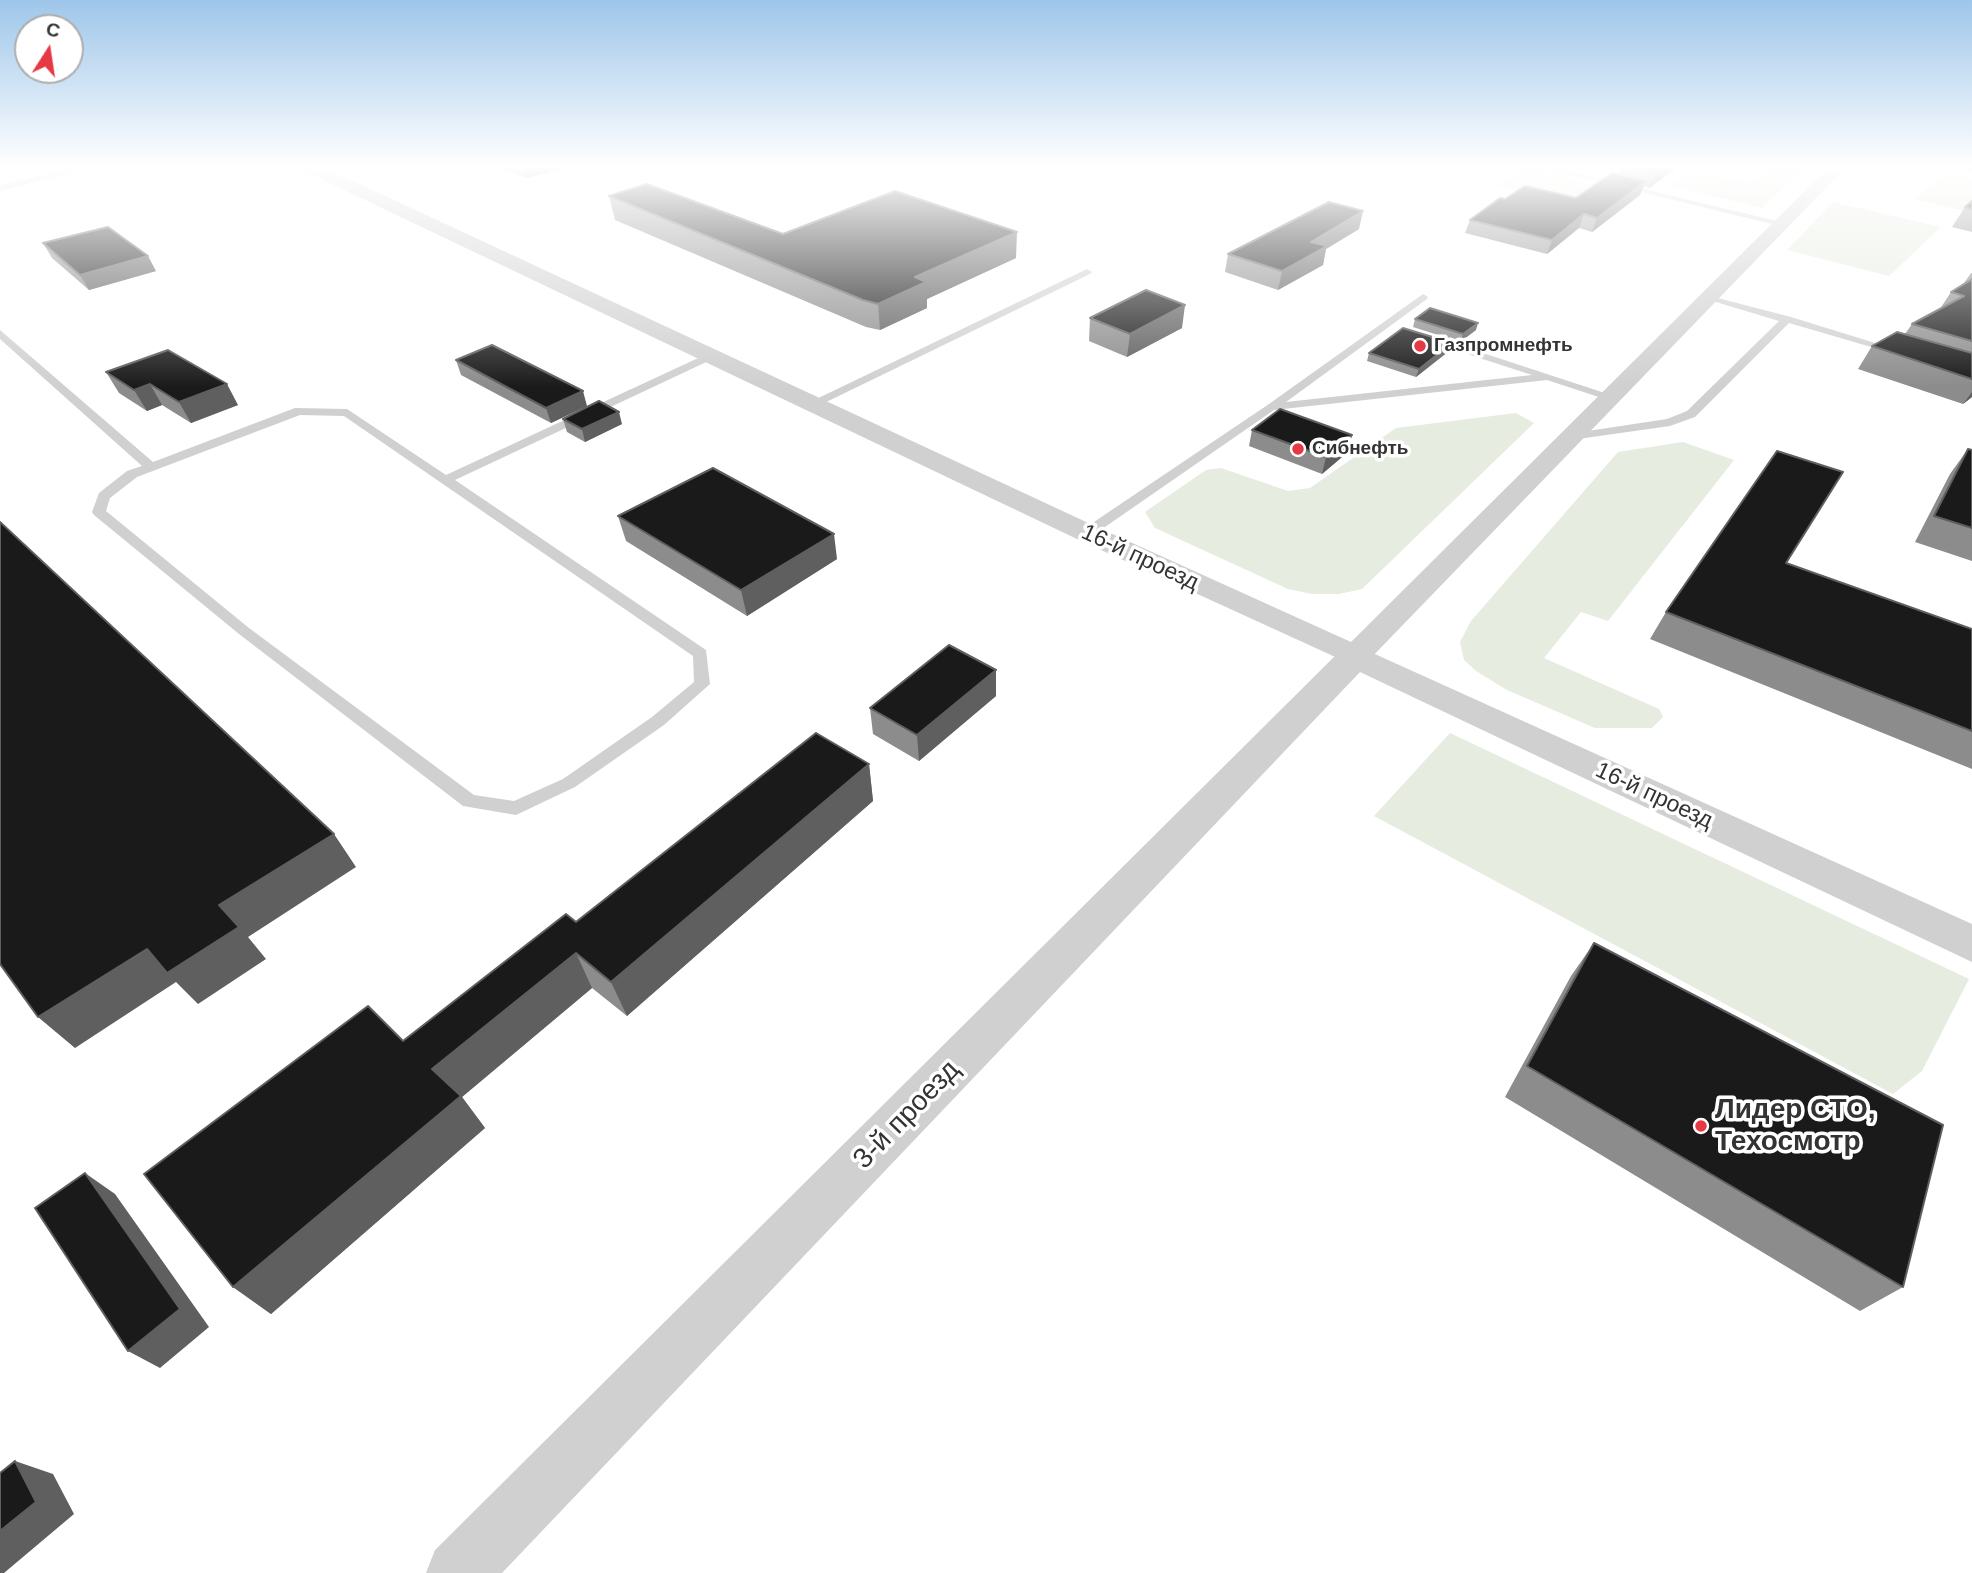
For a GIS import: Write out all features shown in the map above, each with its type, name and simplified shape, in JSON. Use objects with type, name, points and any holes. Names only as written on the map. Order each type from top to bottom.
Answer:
[{"type":"street","name":"16-й проезд","points":[[467,240],[1087,533],[1972,944]]},
{"type":"street","points":[[1355,656],[1568,438],[1767,240]]},
{"type":"street","name":"3-й проезд","points":[[458,1573],[1355,656]]},
{"type":"lane","points":[[814,403],[1087,272]]},
{"type":"lane","points":[[1087,533],[1271,407],[1423,296]]},
{"type":"lane","points":[[1710,297],[1908,355]]},
{"type":"lane","points":[[1568,438],[1670,422],[1691,414],[1787,319]]},
{"type":"lane","points":[[1385,324],[1397,328]]},
{"type":"lane","points":[[1410,332],[1611,397]]},
{"type":"lane","points":[[0,333],[150,466]]},
{"type":"lane","points":[[445,480],[713,355]]},
{"type":"lane","points":[[1271,407],[1548,377]]},
{"type":"lane","points":[[299,411],[347,413],[701,654],[702,684],[658,721],[569,783],[516,808],[469,801],[244,631],[99,512],[104,496],[132,474],[150,466],[299,411]]},
{"type":"shaded area","points":[[1796,240],[1927,240],[1889,276],[1787,250]]},
{"type":"shaded area","points":[[1516,413],[1534,423],[1362,589],[1339,594],[1312,594],[1288,589],[1155,528],[1145,512],[1206,470],[1221,468],[1288,491],[1310,488],[1396,428]]},
{"type":"shaded area","points":[[1683,442],[1734,460],[1608,621],[1581,612],[1544,658],[1659,709],[1663,717],[1652,728],[1595,728],[1507,690],[1476,671],[1464,660],[1460,642],[1471,621],[1618,452]]},
{"type":"shaded area","points":[[1450,733],[1969,979],[1922,1071],[1893,1094],[1374,816]]},
{"type":"building","points":[[54,240],[126,240],[148,256],[80,275],[43,243]]},
{"type":"building","points":[[717,240],[998,240],[915,277],[926,282],[878,304]]},
{"type":"building","points":[[1254,240],[1314,240],[1311,242],[1327,246],[1282,271],[1228,254]]},
{"type":"building","points":[[1972,279],[1972,341],[1912,324],[1964,296],[1951,292]]},
{"type":"building","points":[[1146,290],[1185,305],[1130,334],[1090,318]]},
{"type":"building","points":[[1430,308],[1478,323],[1463,334],[1415,319]]},
{"type":"building","points":[[1403,328],[1452,343],[1419,369],[1369,353]]},
{"type":"building","points":[[1897,332],[1972,353],[1972,379],[1872,346]]},
{"type":"building","points":[[492,345],[583,391],[546,408],[456,360]]},
{"type":"building","points":[[168,350],[227,384],[179,402],[150,384],[134,390],[106,372]]},
{"type":"building","points":[[599,401],[619,412],[582,429],[563,419]]},
{"type":"building","points":[[1280,409],[1352,435],[1326,457],[1252,430]]},
{"type":"building","points":[[1968,449],[1972,450],[1972,528],[1934,516]]},
{"type":"building","points":[[1777,451],[1843,472],[1786,563],[1972,629],[1972,731],[1666,612]]},
{"type":"building","points":[[713,468],[834,534],[741,590],[618,516]]},
{"type":"building","points":[[0,522],[334,834],[219,905],[239,927],[167,973],[147,949],[38,1017],[0,964]]},
{"type":"building","points":[[949,645],[996,670],[917,735],[870,708]]},
{"type":"building","points":[[816,733],[869,764],[611,982],[576,953],[432,1069],[461,1096],[233,1287],[144,1174],[368,1006],[403,1041],[566,914],[576,922]]},
{"type":"building","name":"Лидер СТО, Техосмотр","points":[[1594,943],[1943,1125],[1903,1287],[1527,1066]]},
{"type":"building","points":[[85,1173],[180,1309],[128,1351],[35,1208]]},
{"type":"building","points":[[15,1461],[36,1502],[0,1531],[0,1473]]},
{"type":"place","name":"Газпромнефть","points":[[1420,346]]},
{"type":"place","name":"Сибнефть","points":[[1298,449]]},
{"type":"place","name":"Лидер СТО, Техосмотр","points":[[1701,1126]]}]
